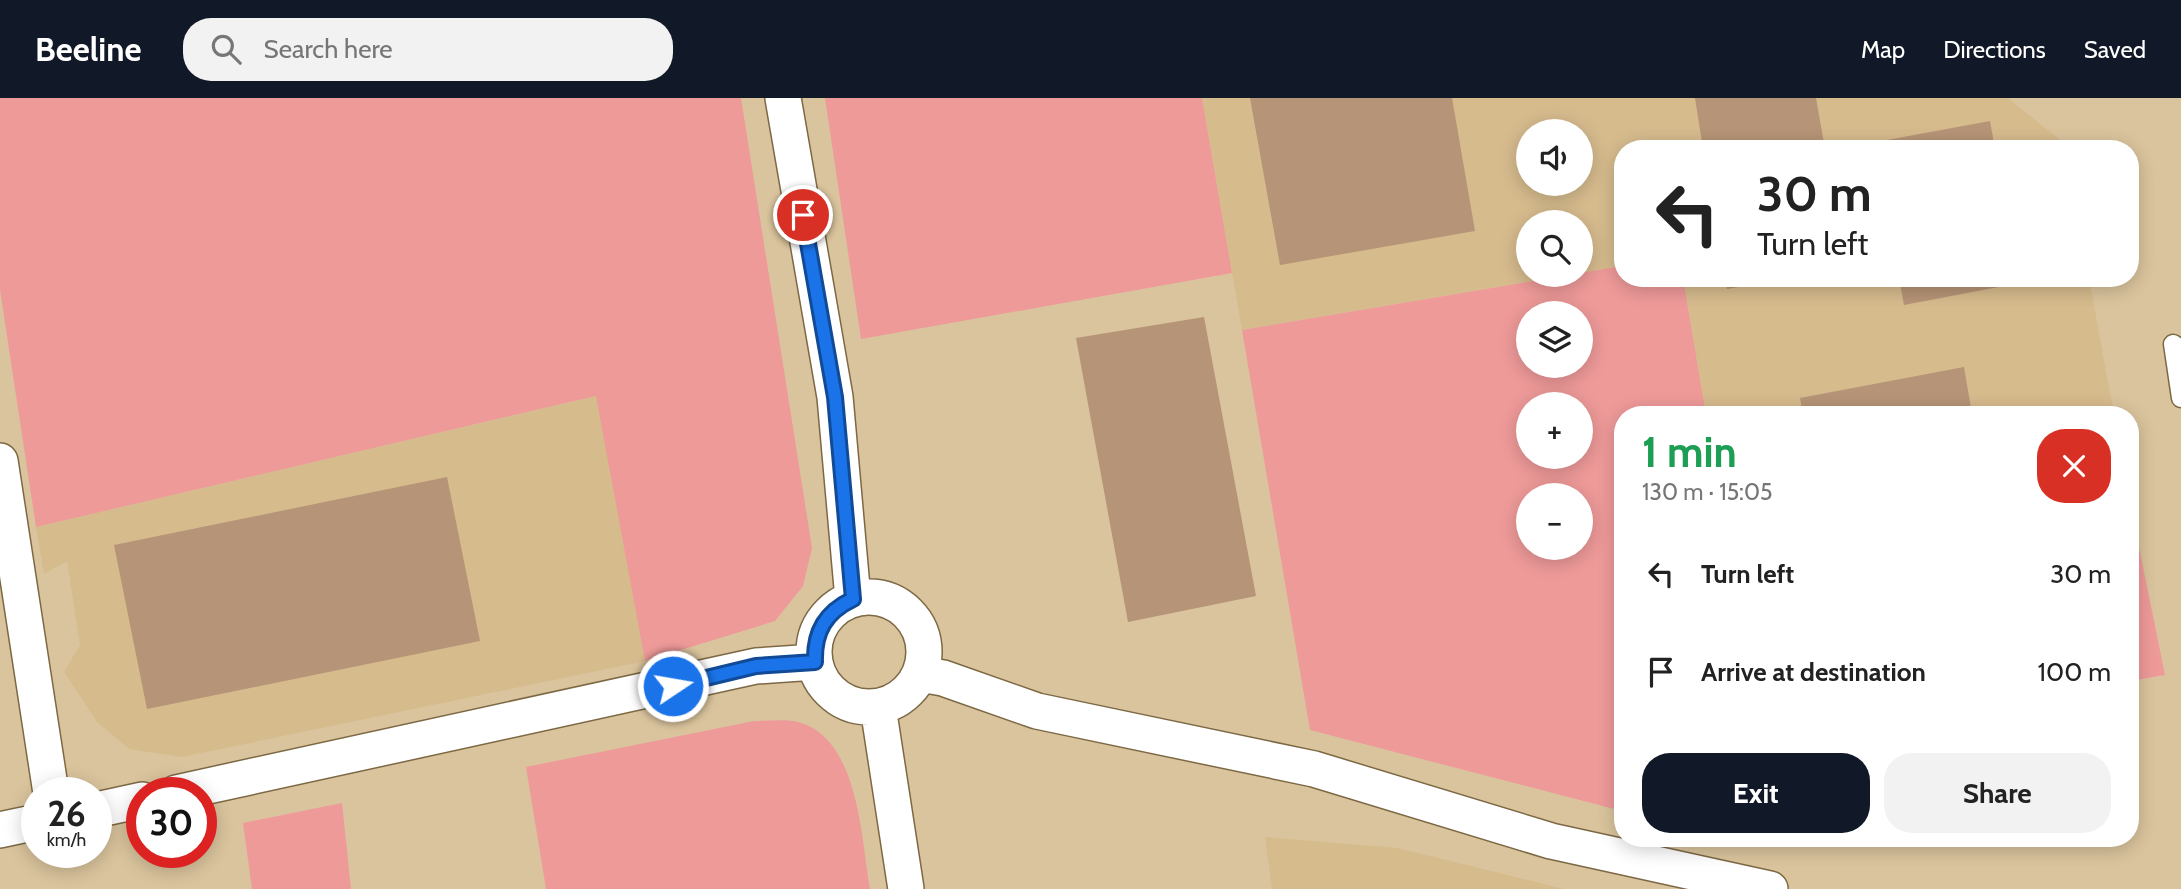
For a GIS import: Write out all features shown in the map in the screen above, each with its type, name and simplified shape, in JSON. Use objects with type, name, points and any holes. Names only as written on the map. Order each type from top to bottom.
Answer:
[{"type":"street","points":[[783,98],[835,397],[853,599]]},
{"type":"street","points":[[0,461],[49,777]]},
{"type":"street","points":[[871,597],[888,600],[904,609],[916,622],[923,639],[924,657],[920,674],[903,696],[878,707],[850,704],[837,697],[819,675],[815,662],[818,630],[839,606],[853,599],[871,597]]},
{"type":"street","points":[[217,784],[756,666],[815,662]]},
{"type":"street","points":[[920,674],[943,678],[1037,711],[1314,769],[1551,841],[1770,889]]},
{"type":"street","points":[[878,707],[906,889]]},
{"type":"street","points":[[0,830],[21,825]]},
{"type":"lane","points":[[2181,349],[2173,344],[2181,398]]},
{"type":"shaded area","points":[[0,98],[741,98],[812,548],[803,586],[775,621],[645,661],[596,396],[36,527],[0,290]]},
{"type":"shaded area","points":[[825,98],[1202,98],[1232,273],[861,339]]},
{"type":"shaded area","points":[[1202,98],[2008,98],[2060,140],[1614,140],[1614,267],[1593,271],[1593,210],[1516,210],[1516,284],[1242,330]]},
{"type":"shaded area","points":[[1614,267],[1614,287],[1685,287],[1704,406],[1614,406],[1614,809],[1310,730],[1242,330],[1516,284],[1516,287],[1593,287],[1593,271]]},
{"type":"shaded area","points":[[1685,287],[2091,287],[2112,406],[1704,406]]},
{"type":"shaded area","points":[[597,396],[645,661],[182,757],[129,749],[97,722],[64,672],[80,645],[67,561],[44,574],[36,527]]},
{"type":"shaded area","points":[[2139,547],[2165,675],[2139,679]]},
{"type":"shaded area","points":[[754,721],[798,722],[818,732],[834,748],[854,792],[870,889],[546,889],[526,767]]},
{"type":"shaded area","points":[[342,803],[351,889],[252,889],[243,823]]},
{"type":"shaded area","points":[[1265,837],[1398,848],[1564,889],[1272,889]]},
{"type":"building","points":[[1250,98],[1452,98],[1475,231],[1280,265]]},
{"type":"building","points":[[1695,98],[1816,98],[1823,140],[1702,140]]},
{"type":"building","points":[[1990,121],[1993,140],[1887,140]]},
{"type":"building","points":[[1901,287],[1999,287],[1904,305]]},
{"type":"building","points":[[1204,317],[1256,596],[1128,622],[1076,338]]},
{"type":"building","points":[[1964,367],[1971,406],[1801,406],[1800,398]]},
{"type":"building","points":[[447,477],[480,641],[147,709],[114,545]]},
{"type":"route","points":[[673,686],[756,666],[815,662],[814,646],[818,630],[839,606],[853,599],[835,397],[803,215]]}]
